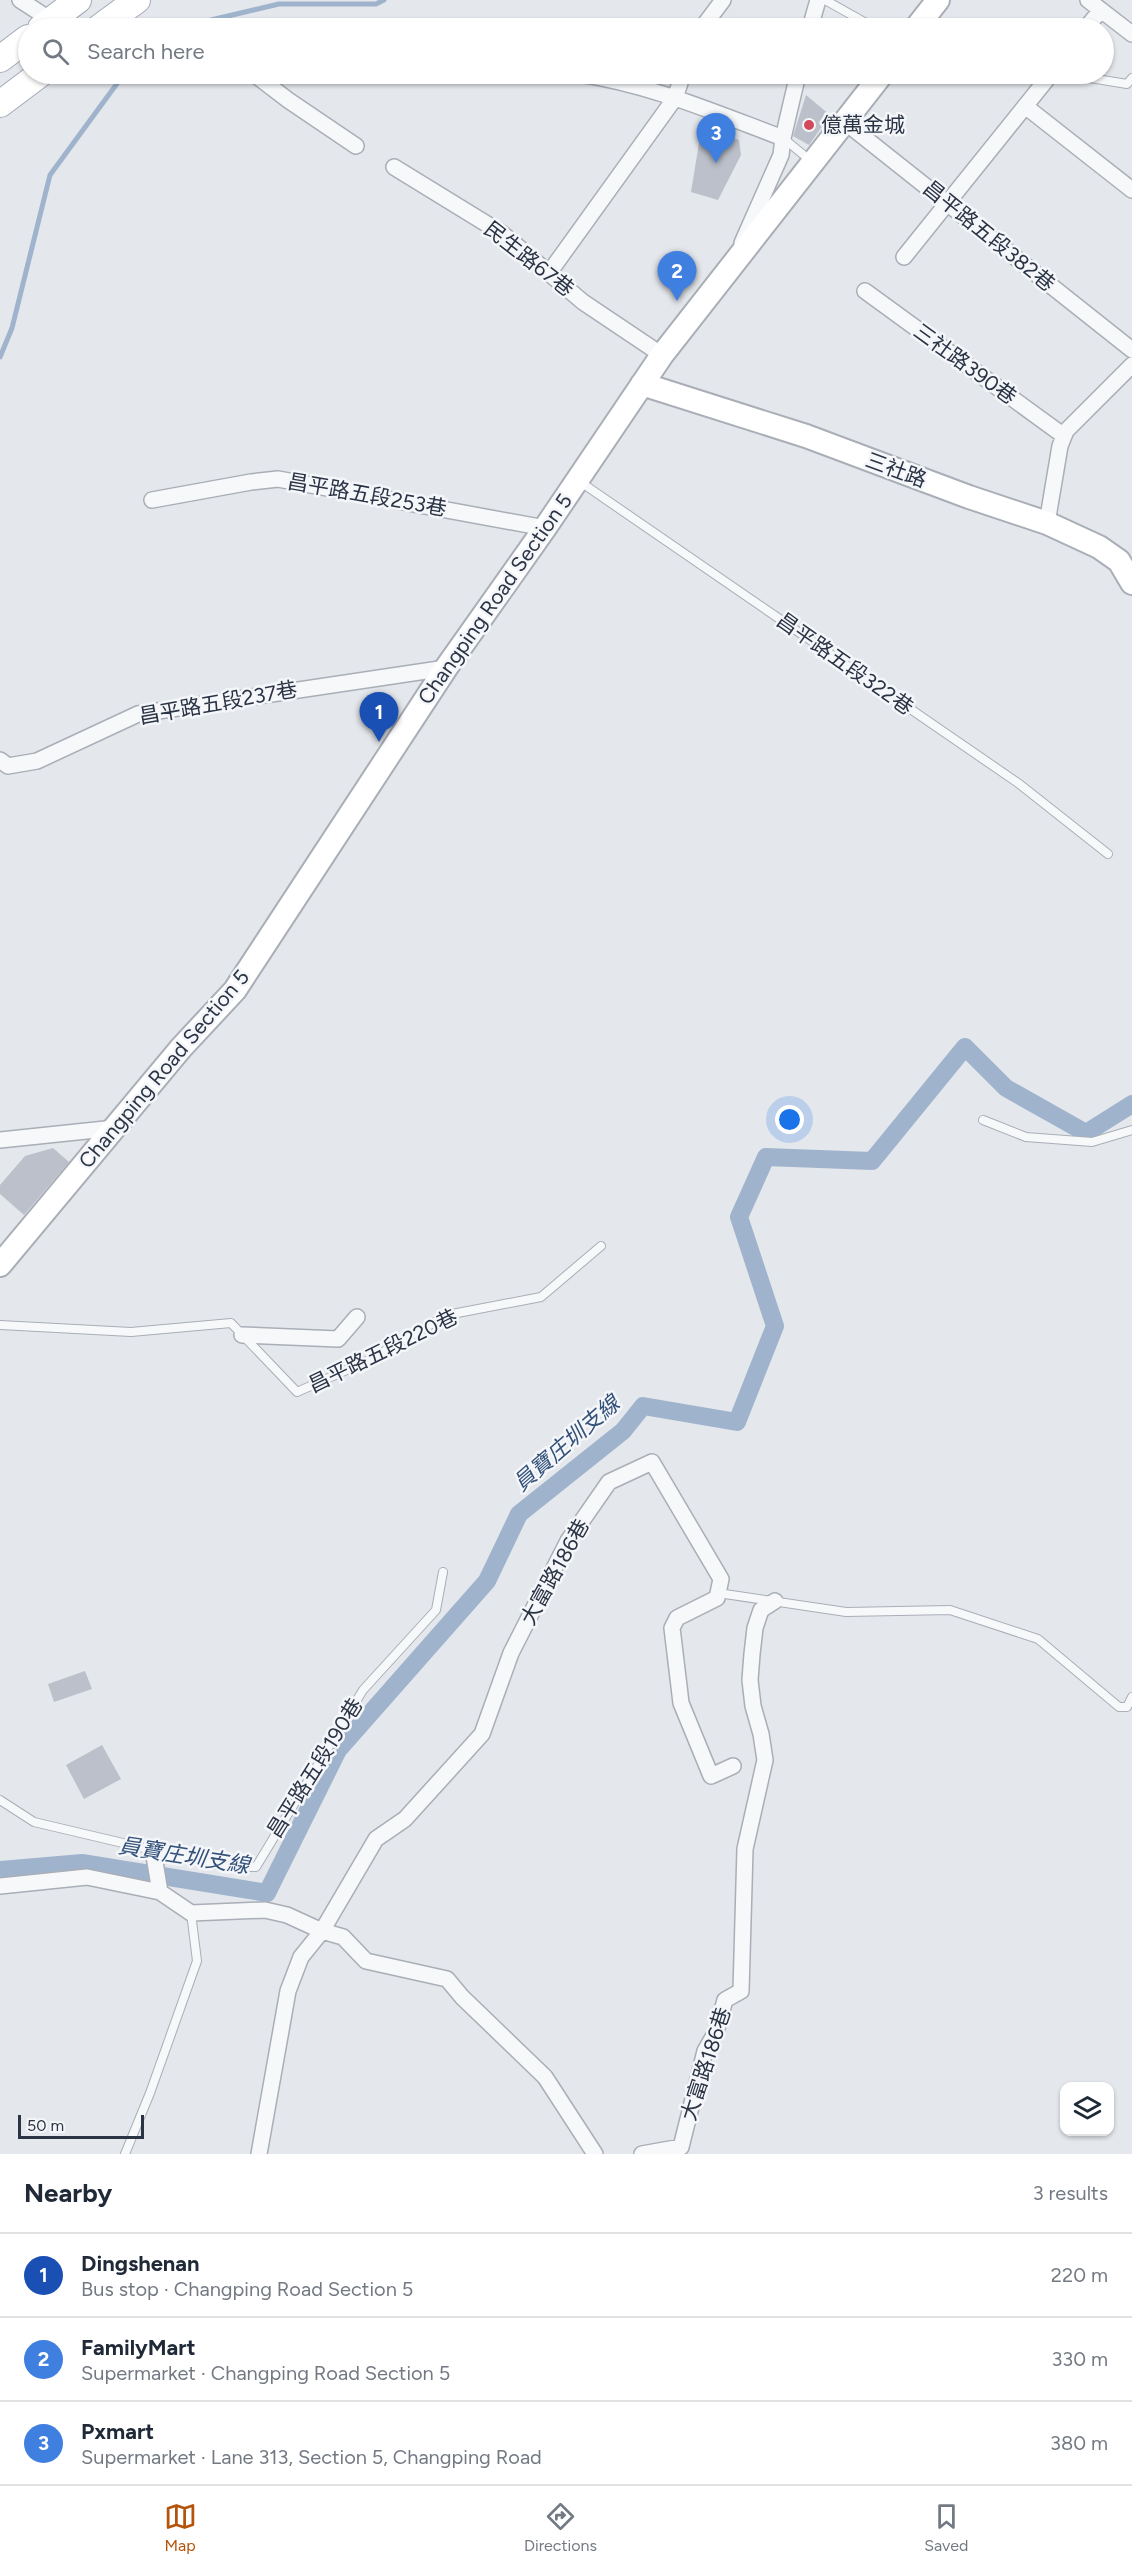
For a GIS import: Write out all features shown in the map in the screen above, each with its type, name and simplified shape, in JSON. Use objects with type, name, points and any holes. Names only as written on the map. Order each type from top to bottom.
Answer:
[{"type":"main road","points":[[60,18],[78,0]]},
{"type":"main road","points":[[113,18],[137,0]]},
{"type":"main road","points":[[0,59],[18,46]]},
{"type":"main road","points":[[0,104],[27,84]]},
{"type":"street","points":[[20,0],[42,18]]},
{"type":"street","points":[[710,18],[723,0]]},
{"type":"street","points":[[813,18],[818,0]]},
{"type":"street","points":[[924,18],[938,0]]},
{"type":"street","points":[[1088,0],[1111,18]]},
{"type":"street","points":[[1094,18],[1101,10]]},
{"type":"street","points":[[1114,20],[1132,34]]},
{"type":"street","points":[[267,84],[356,146]]},
{"type":"street","points":[[627,84],[675,98],[783,138]]},
{"type":"street","points":[[549,273],[675,98],[680,84]]},
{"type":"street","points":[[732,264],[781,155],[796,84]]},
{"type":"street","name":"Changping Road Section 5","points":[[0,1265],[181,1048],[235,990],[446,668],[545,528],[662,355],[875,84]]},
{"type":"street","points":[[904,257],[1043,84]]},
{"type":"street","points":[[1025,106],[1132,190]]},
{"type":"street","name":"昌平路五段382巷","points":[[846,123],[1132,350]]},
{"type":"street","name":"民生路67巷","points":[[394,166],[503,234],[583,302],[662,355]]},
{"type":"street","name":"三社路390巷","points":[[865,291],[1064,436]]},
{"type":"street","points":[[1047,523],[1060,446],[1066,431],[1132,365]]},
{"type":"street","name":"三社路","points":[[642,384],[806,436],[969,497],[1047,523],[1099,547],[1119,561],[1132,583]]},
{"type":"street","name":"昌平路五段253巷","points":[[152,500],[278,479],[545,528]]},
{"type":"street","name":"昌平路五段237巷","points":[[0,760],[8,766],[37,761],[138,714],[446,668]]},
{"type":"street","points":[[0,1140],[116,1128]]},
{"type":"street","name":"昌平路五段220巷","points":[[242,1335],[338,1339],[357,1317]]},
{"type":"street","name":"大富路186巷","points":[[259,2154],[288,1991],[301,1957],[322,1931],[376,1839],[405,1819],[482,1734],[511,1653],[568,1540],[609,1482],[652,1462],[721,1579],[718,1593]]},
{"type":"street","points":[[718,1593],[717,1598],[677,1618],[672,1628],[681,1703],[711,1776],[733,1766]]},
{"type":"street","name":"大富路186巷","points":[[642,2154],[681,2147],[705,2051],[716,2032],[725,2000],[741,1991],[746,1849],[765,1760],[753,1706],[750,1680],[752,1654],[755,1628],[761,1610],[775,1601]]},
{"type":"street","points":[[153,1850],[160,1893]]},
{"type":"street","points":[[0,1886],[87,1877],[160,1893],[191,1913],[265,1910],[287,1915],[322,1931],[343,1937],[366,1961],[447,1979],[545,2077],[596,2154]]},
{"type":"lane","points":[[825,0],[857,18]]},
{"type":"lane","points":[[1114,82],[1127,84],[1132,78]]},
{"type":"lane","points":[[783,138],[813,162]]},
{"type":"lane","name":"昌平路五段322巷","points":[[578,480],[1018,783],[1108,854]]},
{"type":"lane","points":[[983,1120],[1026,1137],[1092,1142],[1132,1130]]},
{"type":"lane","name":"昌平路五段220巷","points":[[0,1325],[131,1332],[231,1323],[297,1392],[369,1360],[447,1315],[541,1297],[601,1246]]},
{"type":"lane","name":"昌平路五段190巷","points":[[0,1800],[34,1822],[220,1866],[256,1867],[363,1690],[436,1610],[443,1572]]},
{"type":"lane","points":[[718,1593],[846,1612],[950,1610],[1038,1639],[1119,1707],[1127,1707],[1132,1697]]},
{"type":"lane","points":[[124,2154],[150,2093],[197,1961],[191,1913]]},
{"type":"building","name":"億萬金城","points":[[806,95],[830,115],[809,145],[793,136]]},
{"type":"building","points":[[702,125],[739,140],[741,155],[718,200],[691,192]]},
{"type":"building","points":[[53,1148],[69,1162],[24,1215],[0,1194],[0,1185],[25,1156]]},
{"type":"building","points":[[85,1671],[92,1689],[54,1702],[48,1684]]},
{"type":"building","points":[[102,1745],[121,1779],[84,1799],[66,1765]]},
{"type":"waterway","points":[[220,18],[279,4],[376,4],[384,0]]},
{"type":"waterway","points":[[0,357],[12,328],[50,175],[117,84]]},
{"type":"waterway","name":"員寶庄圳支線","points":[[0,1870],[82,1863],[267,1893],[338,1750],[487,1581],[519,1514],[623,1431],[643,1406],[737,1422],[775,1326],[739,1217],[766,1157],[872,1161],[965,1047],[1006,1088],[1086,1133],[1132,1104]]},
{"type":"place","name":"億萬金城","points":[[809,125]]},
{"type":"place","name":"Pxmart","points":[[716,163]]},
{"type":"place","name":"FamilyMart","points":[[677,301]]},
{"type":"place","name":"Dingshenan","points":[[379,742]]}]
